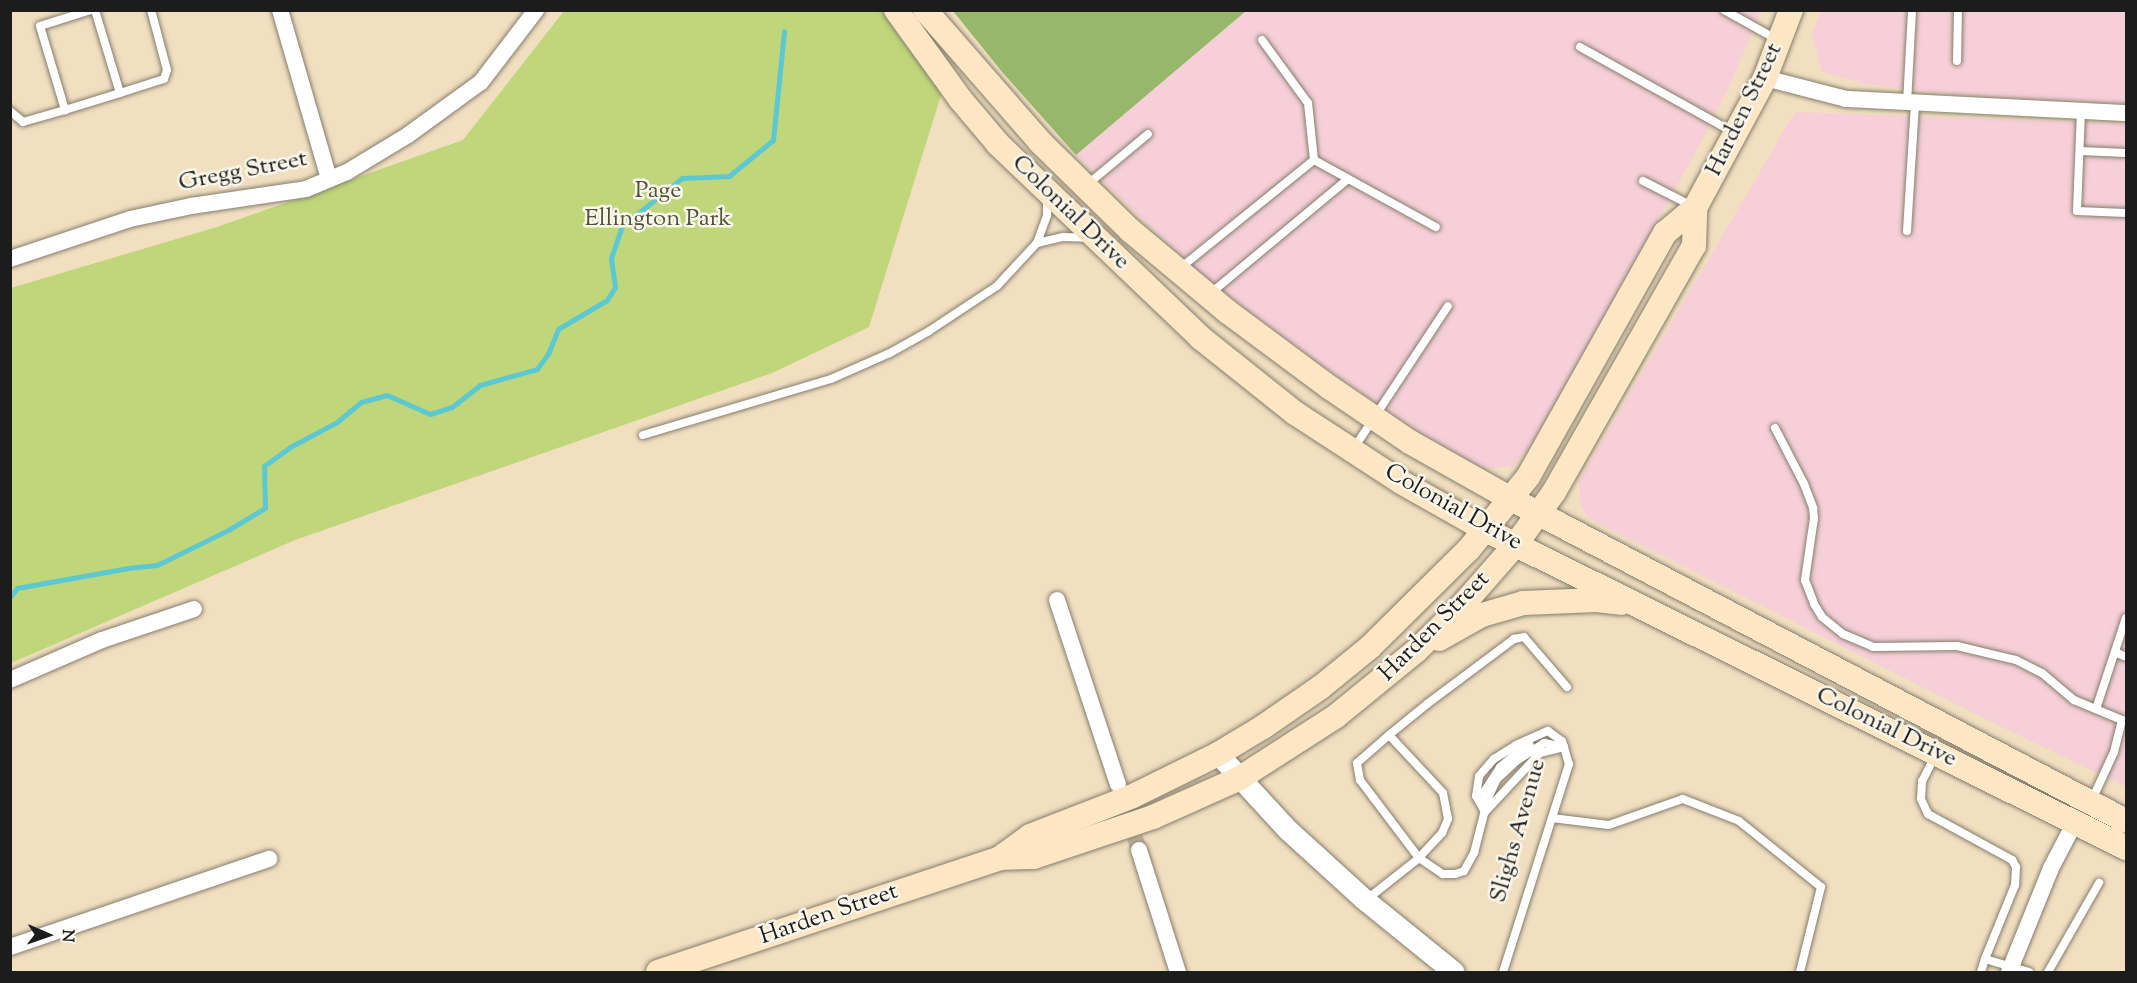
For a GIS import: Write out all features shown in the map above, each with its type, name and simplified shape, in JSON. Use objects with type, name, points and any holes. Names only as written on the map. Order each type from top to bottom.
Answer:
[{"type":"main road","name":"Colonial Drive","points":[[896,10],[961,100],[998,144],[1201,338],[1294,413],[1401,482],[1486,530],[2127,848]]},
{"type":"main road","name":"Colonial Drive","points":[[925,10],[1040,142],[1131,231],[1208,295],[1329,387],[1410,442],[1539,514],[2127,821]]},
{"type":"main road","name":"Harden Street","points":[[1000,858],[1030,836],[1133,796],[1218,754],[1321,687],[1370,647],[1412,608],[1486,530],[1511,499],[1566,414],[1665,232],[1695,208],[1765,78],[1791,10]]},
{"type":"main road","name":"Harden Street","points":[[658,972],[1000,858],[1034,856],[1154,817],[1240,778],[1335,717],[1416,651],[1460,608],[1539,514],[1590,432],[1694,246],[1695,208]]},
{"type":"main road","points":[[1416,651],[1482,615],[1523,603],[1597,600],[1638,605]]},
{"type":"street","points":[[280,10],[329,179]]},
{"type":"street","name":"Gregg Street","points":[[10,259],[130,219],[191,206],[306,189],[329,179],[408,135],[481,82],[536,10]]},
{"type":"street","points":[[1765,78],[1846,99],[2127,112]]},
{"type":"street","points":[[1057,600],[1117,780]]},
{"type":"street","points":[[10,681],[102,640],[194,609]]},
{"type":"street","points":[[1218,754],[1288,830],[1365,900],[1454,972]]},
{"type":"street","points":[[2011,969],[2051,868],[2075,822]]},
{"type":"street","points":[[1140,850],[1178,972]]},
{"type":"street","points":[[10,947],[269,859]]},
{"type":"lane","points":[[65,110],[40,26],[93,10],[120,93]]},
{"type":"lane","points":[[10,111],[24,122],[164,79],[167,70],[151,10]]},
{"type":"lane","points":[[1724,10],[1780,41]]},
{"type":"lane","points":[[1907,231],[1912,10]]},
{"type":"lane","points":[[1958,10],[1958,61]]},
{"type":"lane","points":[[1262,40],[1308,103],[1314,160]]},
{"type":"lane","points":[[1580,46],[1736,134]]},
{"type":"lane","points":[[2081,111],[2077,211],[2127,213]]},
{"type":"lane","points":[[1085,186],[1148,134]]},
{"type":"lane","points":[[2080,150],[2127,153]]},
{"type":"lane","points":[[1314,160],[1436,228]]},
{"type":"lane","points":[[1178,270],[1314,160]]},
{"type":"lane","points":[[1208,295],[1348,179]]},
{"type":"lane","points":[[1643,181],[1695,208]]},
{"type":"lane","points":[[643,435],[831,380],[890,353],[967,307],[997,286],[1037,243],[1047,215],[1047,192]]},
{"type":"lane","points":[[1037,243],[1063,237],[1096,240]]},
{"type":"lane","points":[[1353,450],[1448,306]]},
{"type":"lane","points":[[1774,428],[1804,484],[1813,508],[1814,518],[1805,580],[1814,604],[1832,626],[1843,634],[1873,647],[1957,646],[2016,660],[2042,673],[2074,700],[2122,720],[2114,752],[2091,802]]},
{"type":"lane","points":[[2097,709],[2127,618]]},
{"type":"lane","points":[[1365,900],[1419,858],[1442,833],[1448,819],[1443,793],[1389,735],[1514,639],[1524,637],[1567,687]]},
{"type":"lane","points":[[2115,652],[2127,657]]},
{"type":"lane","points":[[1548,731],[1562,741],[1564,747],[1540,753],[1485,812],[1476,796],[1479,776],[1494,759],[1516,745],[1548,731]]},
{"type":"lane","name":"Slighs Avenue","points":[[1389,735],[1357,763],[1360,780],[1419,858],[1443,874],[1464,871],[1474,853],[1497,779],[1515,762],[1544,743],[1554,743],[1564,747],[1569,764],[1503,972]]},
{"type":"lane","points":[[1936,753],[1922,781],[1921,799],[1928,814],[2012,860],[2016,867],[2015,885],[1985,959],[1982,972]]},
{"type":"lane","points":[[1552,818],[1609,825],[1683,799],[1739,821],[1821,887],[1800,972]]},
{"type":"lane","points":[[2048,972],[2099,883]]},
{"type":"lane","points":[[1985,959],[2011,969],[2029,972]]},
{"type":"shaded area","points":[[1246,11],[1761,11],[1728,89],[1701,142],[1535,443],[1513,466],[1489,469],[1461,460],[1328,370],[1203,278],[1076,155]]},
{"type":"shaded area","points":[[1821,11],[2126,11],[2126,104],[1966,96],[1866,84],[1822,72],[1812,34]]},
{"type":"shaded area","points":[[1795,112],[2126,124],[2126,787],[1588,518],[1581,506],[1579,481]]},
{"type":"green space","name":"Page Ellington Park","points":[[564,11],[893,11],[946,79],[869,327],[772,373],[295,540],[11,663],[11,288],[217,227],[463,140]]},
{"type":"green space","points":[[953,11],[1246,11],[1076,155],[1003,73]]},
{"type":"waterway","points":[[10,597],[17,588],[157,565],[228,530],[265,508],[264,466],[290,447],[337,422],[361,402],[387,395],[430,414],[452,407],[480,385],[537,369],[548,354],[558,329],[607,300],[615,287],[611,258],[622,226],[682,178],[729,176],[773,140],[784,32]]},
{"type":"tunnel","points":[[1120,791],[1139,850]]}]
